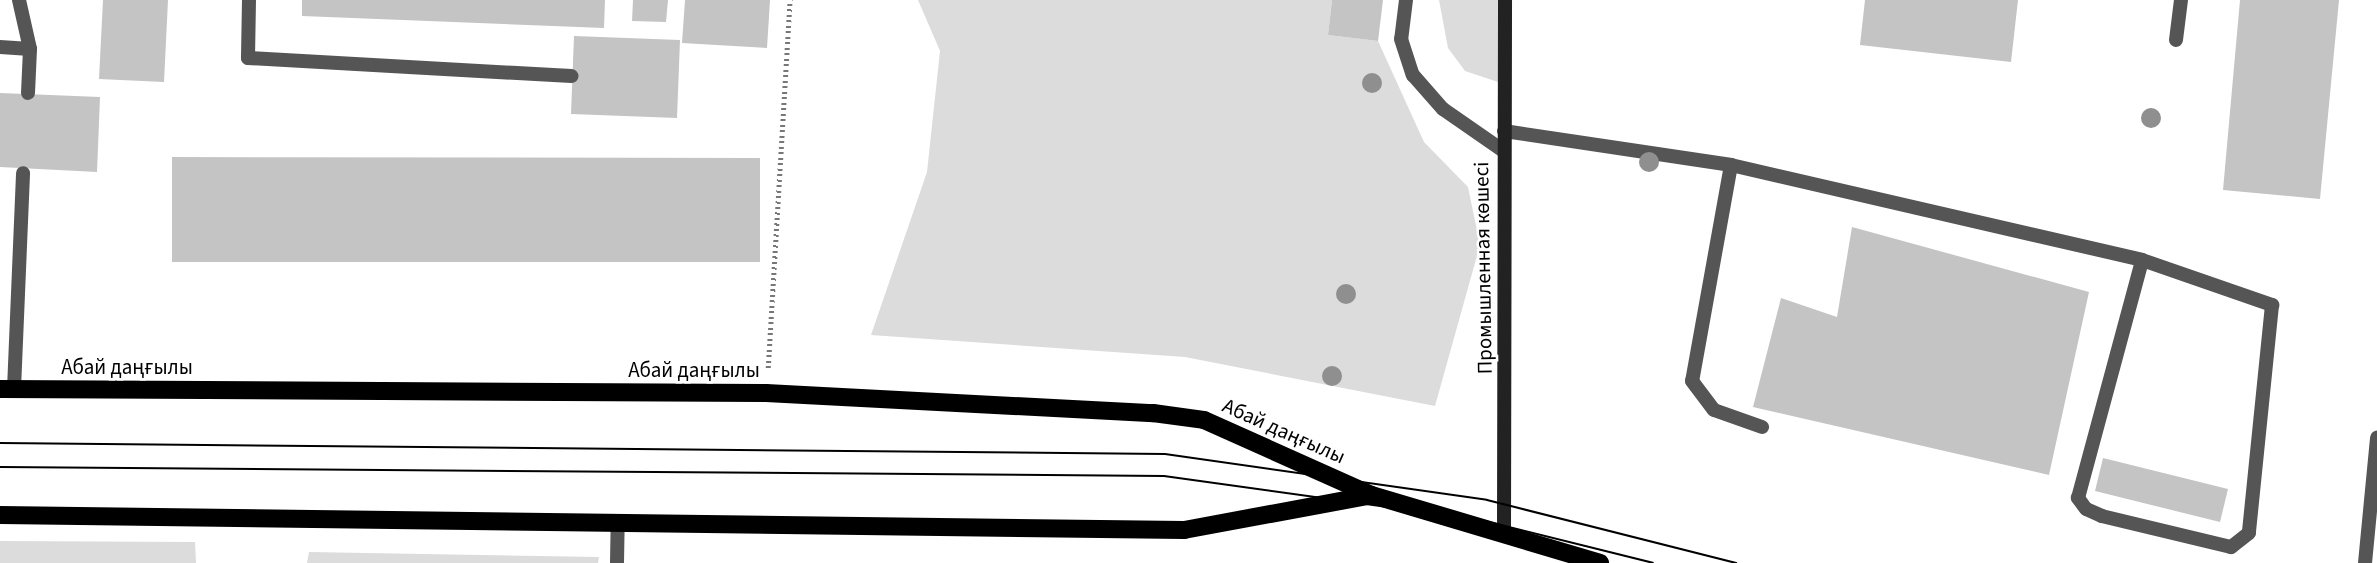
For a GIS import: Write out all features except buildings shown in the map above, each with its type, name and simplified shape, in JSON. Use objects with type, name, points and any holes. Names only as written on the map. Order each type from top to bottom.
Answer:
[{"type":"main road","name":"Промышленная көшесі","points":[[1504,534],[1502,150],[1505,0]]},
{"type":"main road","name":"Абай даңғылы","points":[[7,389],[766,393],[1153,413],[1204,420],[1372,495],[1600,563]]},
{"type":"main road","name":"Абай даңғылы","points":[[0,515],[1184,530],[1372,495]]},
{"type":"lane","points":[[19,0],[30,49],[28,93]]},
{"type":"lane","points":[[249,0],[248,58],[572,76]]},
{"type":"lane","points":[[1406,0],[1401,39],[1413,75],[1443,109],[1502,150]]},
{"type":"lane","points":[[2176,40],[2181,0]]},
{"type":"lane","points":[[0,47],[30,49]]},
{"type":"lane","points":[[1504,131],[1731,165],[2142,260],[2272,305],[2249,533],[2231,547],[2102,516],[2086,509],[2078,498],[2142,260]]},
{"type":"lane","points":[[1731,165],[1692,381],[1714,410],[1762,427]]},
{"type":"lane","points":[[7,389],[23,173]]},
{"type":"lane","points":[[2365,563],[2377,438]]},
{"type":"lane","points":[[617,563],[618,524]]},
{"type":"path","points":[[766,393],[790,0]]},
{"type":"shaded area","points":[[918,0],[1332,0],[1328,35],[1378,41],[1424,142],[1468,187],[1480,245],[1435,406],[1185,357],[871,335],[927,172],[940,51]]},
{"type":"shaded area","points":[[1439,0],[1505,0],[1504,84],[1465,71],[1448,48]]},
{"type":"shaded area","points":[[0,541],[195,542],[196,563],[0,563]]},
{"type":"shaded area","points":[[309,552],[599,557],[598,563],[307,563]]},
{"type":"tram line","points":[[0,443],[1165,454],[1487,500],[1736,563]]},
{"type":"tram line","points":[[0,467],[1164,476],[1481,520],[1653,563]]}]
